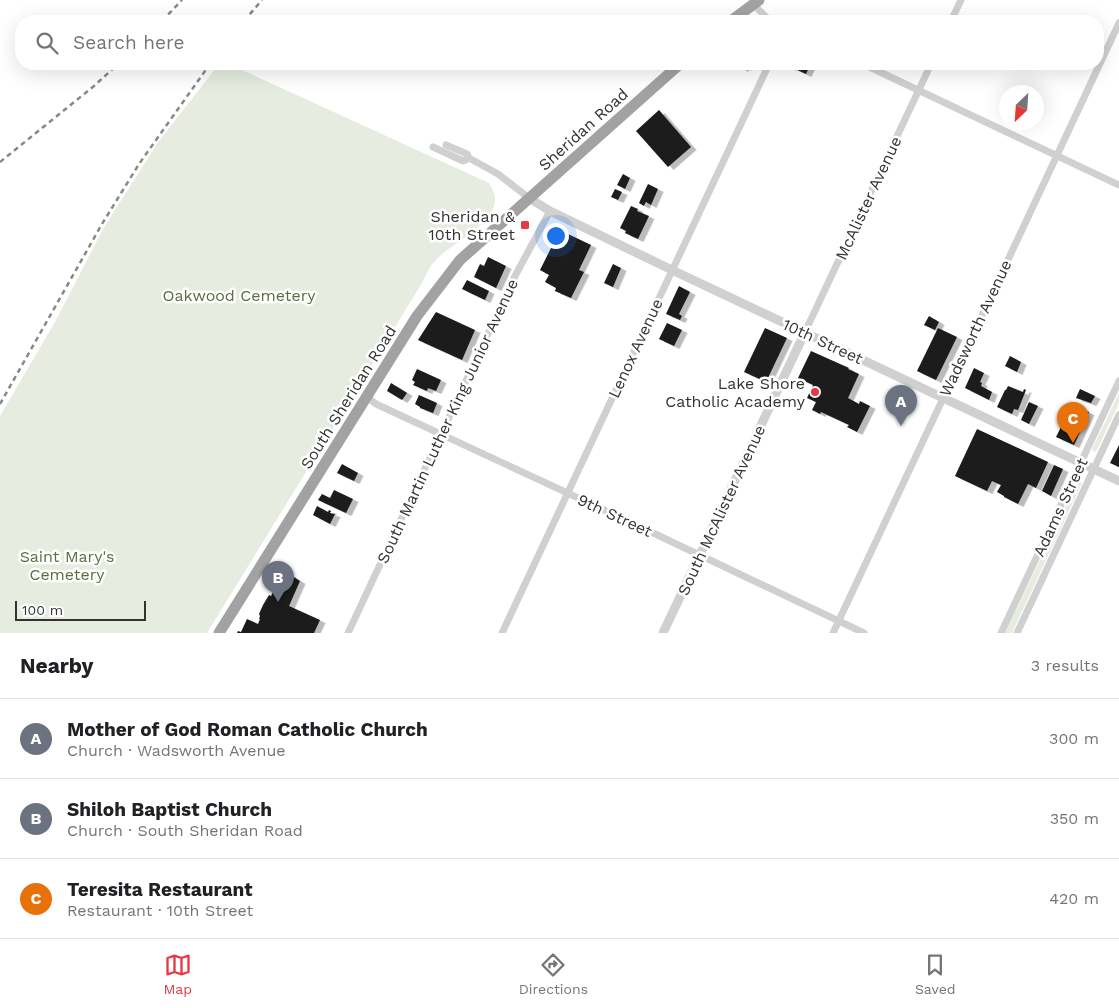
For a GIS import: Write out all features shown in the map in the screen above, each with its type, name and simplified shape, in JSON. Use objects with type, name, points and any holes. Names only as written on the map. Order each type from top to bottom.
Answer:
[{"type":"highway","points":[[739,15],[756,2]]},
{"type":"highway","name":"Sheridan Road","points":[[529,198],[673,70]]},
{"type":"highway","name":"South Sheridan Road","points":[[219,633],[417,316],[460,260],[529,198]]},
{"type":"street","points":[[954,15],[961,0]]},
{"type":"street","points":[[756,2],[765,15]]},
{"type":"street","name":"Wadsworth Avenue","points":[[1104,55],[1119,24]]},
{"type":"street","name":"Lenox Avenue","points":[[502,633],[766,70]]},
{"type":"street","points":[[876,70],[1119,185]]},
{"type":"street","name":"McAlister Avenue","points":[[805,332],[928,70]]},
{"type":"street","name":"Wadsworth Avenue","points":[[833,633],[1097,70]]},
{"type":"street","points":[[446,145],[467,154],[469,158],[498,174],[529,198]]},
{"type":"street","points":[[433,147],[463,161],[469,158]]},
{"type":"street","name":"10th Street","points":[[529,198],[550,211],[672,270],[1119,481]]},
{"type":"street","name":"South Martin Luther King Junior Avenue","points":[[348,633],[515,276],[550,211]]},
{"type":"street","name":"South McAlister Avenue","points":[[663,633],[805,332]]},
{"type":"street","name":"Adams Street","points":[[1000,633],[1119,381]]},
{"type":"street","name":"9th Street","points":[[367,397],[376,404],[864,633]]},
{"type":"street","name":"Adams Street","points":[[1017,633],[1119,415]]},
{"type":"green space","name":"Oakwood Cemetery","points":[[214,70],[242,70],[489,183],[494,192],[495,202],[492,211],[478,227],[441,255],[431,266],[207,633],[0,633],[0,416],[55,322],[103,229],[159,141]]},
{"type":"green space","points":[[1119,393],[1119,403],[1097,450],[1094,452],[1092,449]]},
{"type":"green space","points":[[1078,480],[1082,483],[1012,633],[1005,633]]},
{"type":"building","points":[[797,70],[808,70],[806,74]]},
{"type":"building","points":[[659,110],[691,147],[668,167],[636,131]]},
{"type":"building","points":[[623,174],[630,178],[625,189],[617,185]]},
{"type":"building","points":[[648,184],[658,189],[651,205],[646,202],[644,206],[639,203]]},
{"type":"building","points":[[615,189],[622,192],[618,200],[611,197]]},
{"type":"building","points":[[631,206],[649,216],[638,239],[625,233],[626,231],[620,228]]},
{"type":"building","points":[[568,234],[591,245],[579,270],[584,272],[571,298],[555,291],[556,288],[545,282],[549,275],[540,270],[552,246],[559,241],[564,243]]},
{"type":"building","points":[[488,257],[506,266],[496,288],[474,277],[480,264],[484,266]]},
{"type":"building","points":[[613,264],[621,268],[613,287],[604,283]]},
{"type":"building","points":[[467,280],[489,291],[485,300],[462,289]]},
{"type":"building","points":[[679,286],[690,292],[679,314],[682,316],[680,320],[666,314]]},
{"type":"building","points":[[436,312],[475,330],[462,360],[418,340]]},
{"type":"building","points":[[929,316],[939,322],[935,330],[924,325]]},
{"type":"building","points":[[667,323],[682,330],[674,346],[659,339]]},
{"type":"building","points":[[765,328],[787,338],[766,382],[744,372]]},
{"type":"building","points":[[938,328],[957,337],[936,380],[917,371]]},
{"type":"building","points":[[811,351],[859,374],[848,398],[859,404],[860,401],[870,406],[857,432],[847,427],[849,425],[821,412],[820,414],[812,410],[816,402],[807,398],[813,385],[798,378]]},
{"type":"building","points":[[1010,356],[1021,362],[1017,372],[1005,366]]},
{"type":"building","points":[[974,368],[984,373],[980,382],[982,383],[981,386],[992,392],[989,400],[965,388]]},
{"type":"building","points":[[417,369],[441,380],[436,391],[428,388],[427,391],[413,385],[415,382],[412,380]]},
{"type":"building","points":[[391,383],[407,393],[402,400],[387,391]]},
{"type":"building","points":[[1008,386],[1023,392],[1024,389],[1026,390],[1018,410],[1014,409],[1012,414],[997,407]]},
{"type":"building","points":[[1080,389],[1095,396],[1091,403],[1076,398]]},
{"type":"building","points":[[419,395],[437,403],[433,413],[415,404]]},
{"type":"building","points":[[1029,402],[1038,406],[1029,424],[1021,420]]},
{"type":"building","points":[[1079,408],[1089,412],[1074,445],[1056,437],[1067,415],[1072,417],[1076,415]]},
{"type":"building","points":[[977,429],[1048,462],[1036,488],[1028,484],[1018,504],[997,492],[1001,485],[992,481],[987,491],[955,476]]},
{"type":"building","points":[[1119,445],[1119,467],[1110,463]]},
{"type":"building","points":[[342,464],[358,473],[354,481],[337,473]]},
{"type":"building","points":[[1054,465],[1063,469],[1051,496],[1042,491]]},
{"type":"building","points":[[334,490],[353,499],[346,513],[318,500],[322,494],[330,498]]},
{"type":"building","points":[[317,506],[335,514],[330,524],[313,515]]},
{"type":"building","points":[[283,573],[289,574],[300,581],[289,606],[320,620],[314,633],[237,633],[238,631],[241,632],[247,619],[258,624],[259,614],[263,605],[269,595],[271,596]]},
{"type":"railway","points":[[168,15],[182,0]]},
{"type":"railway","points":[[249,15],[262,0]]},
{"type":"railway","points":[[0,162],[111,70]]},
{"type":"railway","points":[[0,404],[102,224],[139,164],[206,70]]},
{"type":"place","name":"Sheridan & 10th Street","points":[[525,225]]},
{"type":"place","name":"Lake Shore Catholic Academy","points":[[815,392]]},
{"type":"place","name":"Mother of God Roman Catholic Church","points":[[901,426]]},
{"type":"place","name":"Teresita Restaurant","points":[[1073,443]]},
{"type":"place","name":"Shiloh Baptist Church","points":[[278,602]]},
{"type":"park label","name":"Saint Mary's Cemetery","points":[[67,565]]}]
